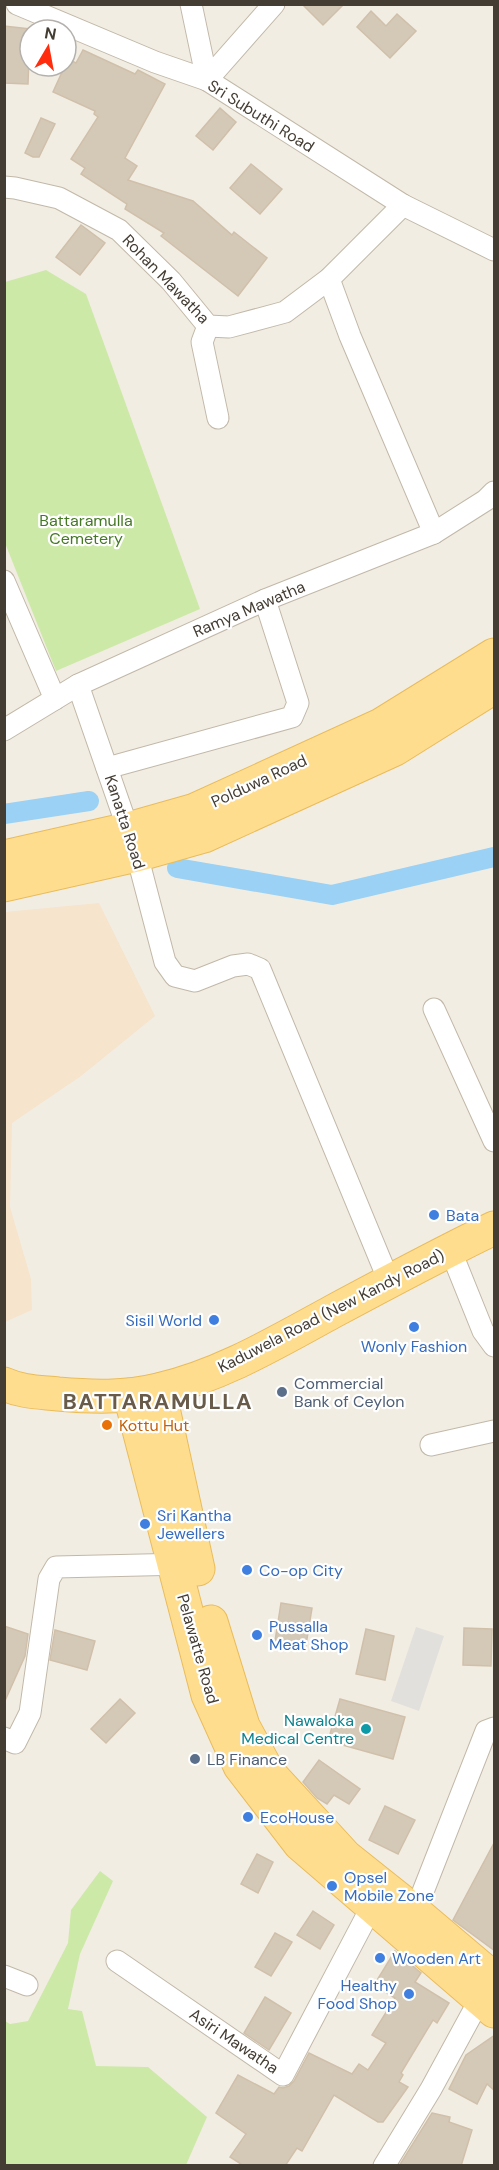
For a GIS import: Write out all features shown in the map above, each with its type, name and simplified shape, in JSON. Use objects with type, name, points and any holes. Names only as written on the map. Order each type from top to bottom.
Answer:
[{"type":"main road","name":"Polduwa Road","points":[[4,885],[132,842],[195,810],[381,725],[495,655]]},
{"type":"main road","name":"Polduwa Road","points":[[4,857],[204,836],[394,749],[495,687]]},
{"type":"main road","name":"Kaduwela Road (New Kandy Road)","points":[[8,1388],[91,1397],[144,1393],[204,1376],[263,1350],[389,1281],[495,1228]]},
{"type":"main road","points":[[91,1397],[156,1442],[204,1376]]},
{"type":"main road","name":"Pelawatte Road","points":[[144,1393],[186,1564],[208,1695],[240,1766],[300,1844],[372,1906],[490,1991]]},
{"type":"main road","name":"Pelawatte Road","points":[[186,1564],[209,1617],[243,1726],[268,1772],[346,1857],[415,1912],[490,1991]]},
{"type":"street","name":"Sri Subuthi Road","points":[[17,4],[155,62],[207,80],[403,205],[495,250]]},
{"type":"street","points":[[190,4],[207,80]]},
{"type":"street","points":[[207,80],[274,4]]},
{"type":"street","name":"Rohan Mawatha","points":[[4,187],[59,198],[119,230],[171,281],[208,326],[229,327],[285,312],[329,279],[403,205]]},
{"type":"street","points":[[329,279],[350,336],[434,533]]},
{"type":"street","points":[[208,326],[202,342],[218,418]]},
{"type":"street","name":"Ramya Mawatha","points":[[4,730],[78,685],[265,600],[434,533],[495,492]]},
{"type":"street","points":[[4,580],[55,699]]},
{"type":"street","points":[[107,768],[292,717],[298,703],[265,600]]},
{"type":"street","name":"Kanatta Road","points":[[78,685],[132,842],[165,962],[176,976],[195,981],[233,966],[248,964],[260,969],[389,1281]]},
{"type":"street","points":[[434,1009],[495,1141]]},
{"type":"street","points":[[450,1250],[483,1331],[495,1346]]},
{"type":"street","points":[[431,1445],[495,1431]]},
{"type":"street","points":[[4,1738],[15,1743],[30,1713],[49,1579],[56,1567],[186,1564]]},
{"type":"street","points":[[415,1912],[486,1731],[495,1728]]},
{"type":"street","name":"Asiri Mawatha","points":[[117,1961],[283,2075],[372,1906]]},
{"type":"street","points":[[4,1976],[27,1985]]},
{"type":"street","points":[[384,2166],[490,1991]]},
{"type":"shaded area","points":[[99,903],[155,1016],[81,1076],[12,1123],[10,1207],[31,1279],[32,1310],[5,1322],[5,912]]},
{"type":"shaded area","points":[[416,1627],[444,1636],[419,1711],[391,1701]]},
{"type":"green space","name":"Battaramulla Cemetery","points":[[46,270],[86,294],[200,609],[56,671],[5,543],[5,282]]},
{"type":"green space","points":[[100,1871],[113,1881],[80,1954],[68,2009],[82,2011],[96,2066],[148,2067],[207,2117],[186,2165],[5,2165],[5,2021],[10,2024],[28,2021],[68,1943],[71,1910]]},
{"type":"building","points":[[302,4],[344,4],[323,25]]},
{"type":"building","points":[[371,11],[386,26],[397,14],[416,31],[390,58],[357,27]]},
{"type":"building","points":[[4,26],[18,28],[18,78],[28,78],[28,84],[4,83]]},
{"type":"building","points":[[83,50],[135,74],[138,70],[165,84],[125,158],[137,166],[128,180],[193,201],[232,235],[234,232],[267,258],[238,296],[161,236],[164,233],[125,209],[127,204],[81,174],[85,168],[71,159],[98,117],[94,114],[95,111],[53,92],[59,78],[78,78],[78,59]]},
{"type":"building","points":[[220,108],[236,122],[213,150],[196,136]]},
{"type":"building","points":[[41,118],[55,124],[39,157],[33,157],[25,153]]},
{"type":"building","points":[[251,164],[282,189],[260,214],[230,188]]},
{"type":"building","points":[[81,225],[105,243],[80,275],[56,257]]},
{"type":"building","points":[[281,1603],[312,1608],[306,1645],[275,1641]]},
{"type":"building","points":[[4,1626],[28,1634],[25,1656],[4,1703]]},
{"type":"building","points":[[464,1628],[492,1629],[491,1666],[463,1665]]},
{"type":"building","points":[[366,1629],[394,1636],[385,1680],[356,1674]]},
{"type":"building","points":[[55,1630],[95,1641],[87,1670],[50,1660]]},
{"type":"building","points":[[120,1699],[135,1713],[106,1743],[91,1729]]},
{"type":"building","name":"Nawaloka Medical Centre","points":[[340,1699],[405,1717],[393,1759],[328,1741]]},
{"type":"building","points":[[319,1760],[360,1789],[349,1804],[334,1795],[327,1804],[317,1798],[303,1782]]},
{"type":"building","points":[[385,1806],[415,1820],[398,1854],[369,1840]]},
{"type":"building","points":[[495,1841],[495,1951],[453,1920]]},
{"type":"building","points":[[257,1854],[273,1862],[258,1893],[241,1884]]},
{"type":"building","points":[[313,1911],[334,1925],[320,1949],[297,1935]]},
{"type":"building","points":[[275,1933],[292,1942],[271,1976],[255,1967]]},
{"type":"building","points":[[395,1951],[421,1973],[415,1982],[449,2003],[437,2023],[433,2020],[401,2073],[403,2075],[399,2082],[408,2087],[383,2122],[378,2122],[334,2095],[302,2151],[297,2148],[285,2166],[244,2166],[230,2157],[246,2134],[216,2113],[238,2075],[274,2094],[279,2087],[289,2086],[294,2081],[309,2053],[352,2074],[359,2064],[368,2070],[386,2043],[372,2035],[395,1998],[374,1985]]},
{"type":"building","points":[[265,1997],[291,2013],[269,2050],[244,2033]]},
{"type":"building","points":[[495,2035],[495,2091],[487,2084],[477,2104],[449,2089],[466,2055]]},
{"type":"building","points":[[432,2113],[450,2117],[449,2122],[472,2130],[461,2166],[399,2166]]},
{"type":"waterway","points":[[4,814],[89,801]]},
{"type":"waterway","points":[[177,868],[332,895],[494,857]]},
{"type":"place","name":"Bata","points":[[434,1215]]},
{"type":"place","name":"Sisil World","points":[[214,1320]]},
{"type":"place","name":"Wonly Fashion","points":[[414,1327]]},
{"type":"place","name":"Commercial Bank of Ceylon","points":[[282,1392]]},
{"type":"place","name":"Kottu Hut","points":[[107,1425]]},
{"type":"place","name":"Sri Kantha Jewellers","points":[[145,1524]]},
{"type":"place","name":"Co-op City","points":[[247,1570]]},
{"type":"place","name":"Pussalla Meat Shop","points":[[257,1635]]},
{"type":"place","name":"Nawaloka Medical Centre","points":[[366,1729]]},
{"type":"place","name":"LB Finance","points":[[195,1759]]},
{"type":"place","name":"EcoHouse","points":[[248,1817]]},
{"type":"place","name":"Opsel Mobile Zone","points":[[332,1886]]},
{"type":"place","name":"Wooden Art","points":[[380,1958]]},
{"type":"place","name":"Healthy Food Shop","points":[[409,1994]]},
{"type":"district","name":"BATTARAMULLA","points":[[158,1401]]}]
